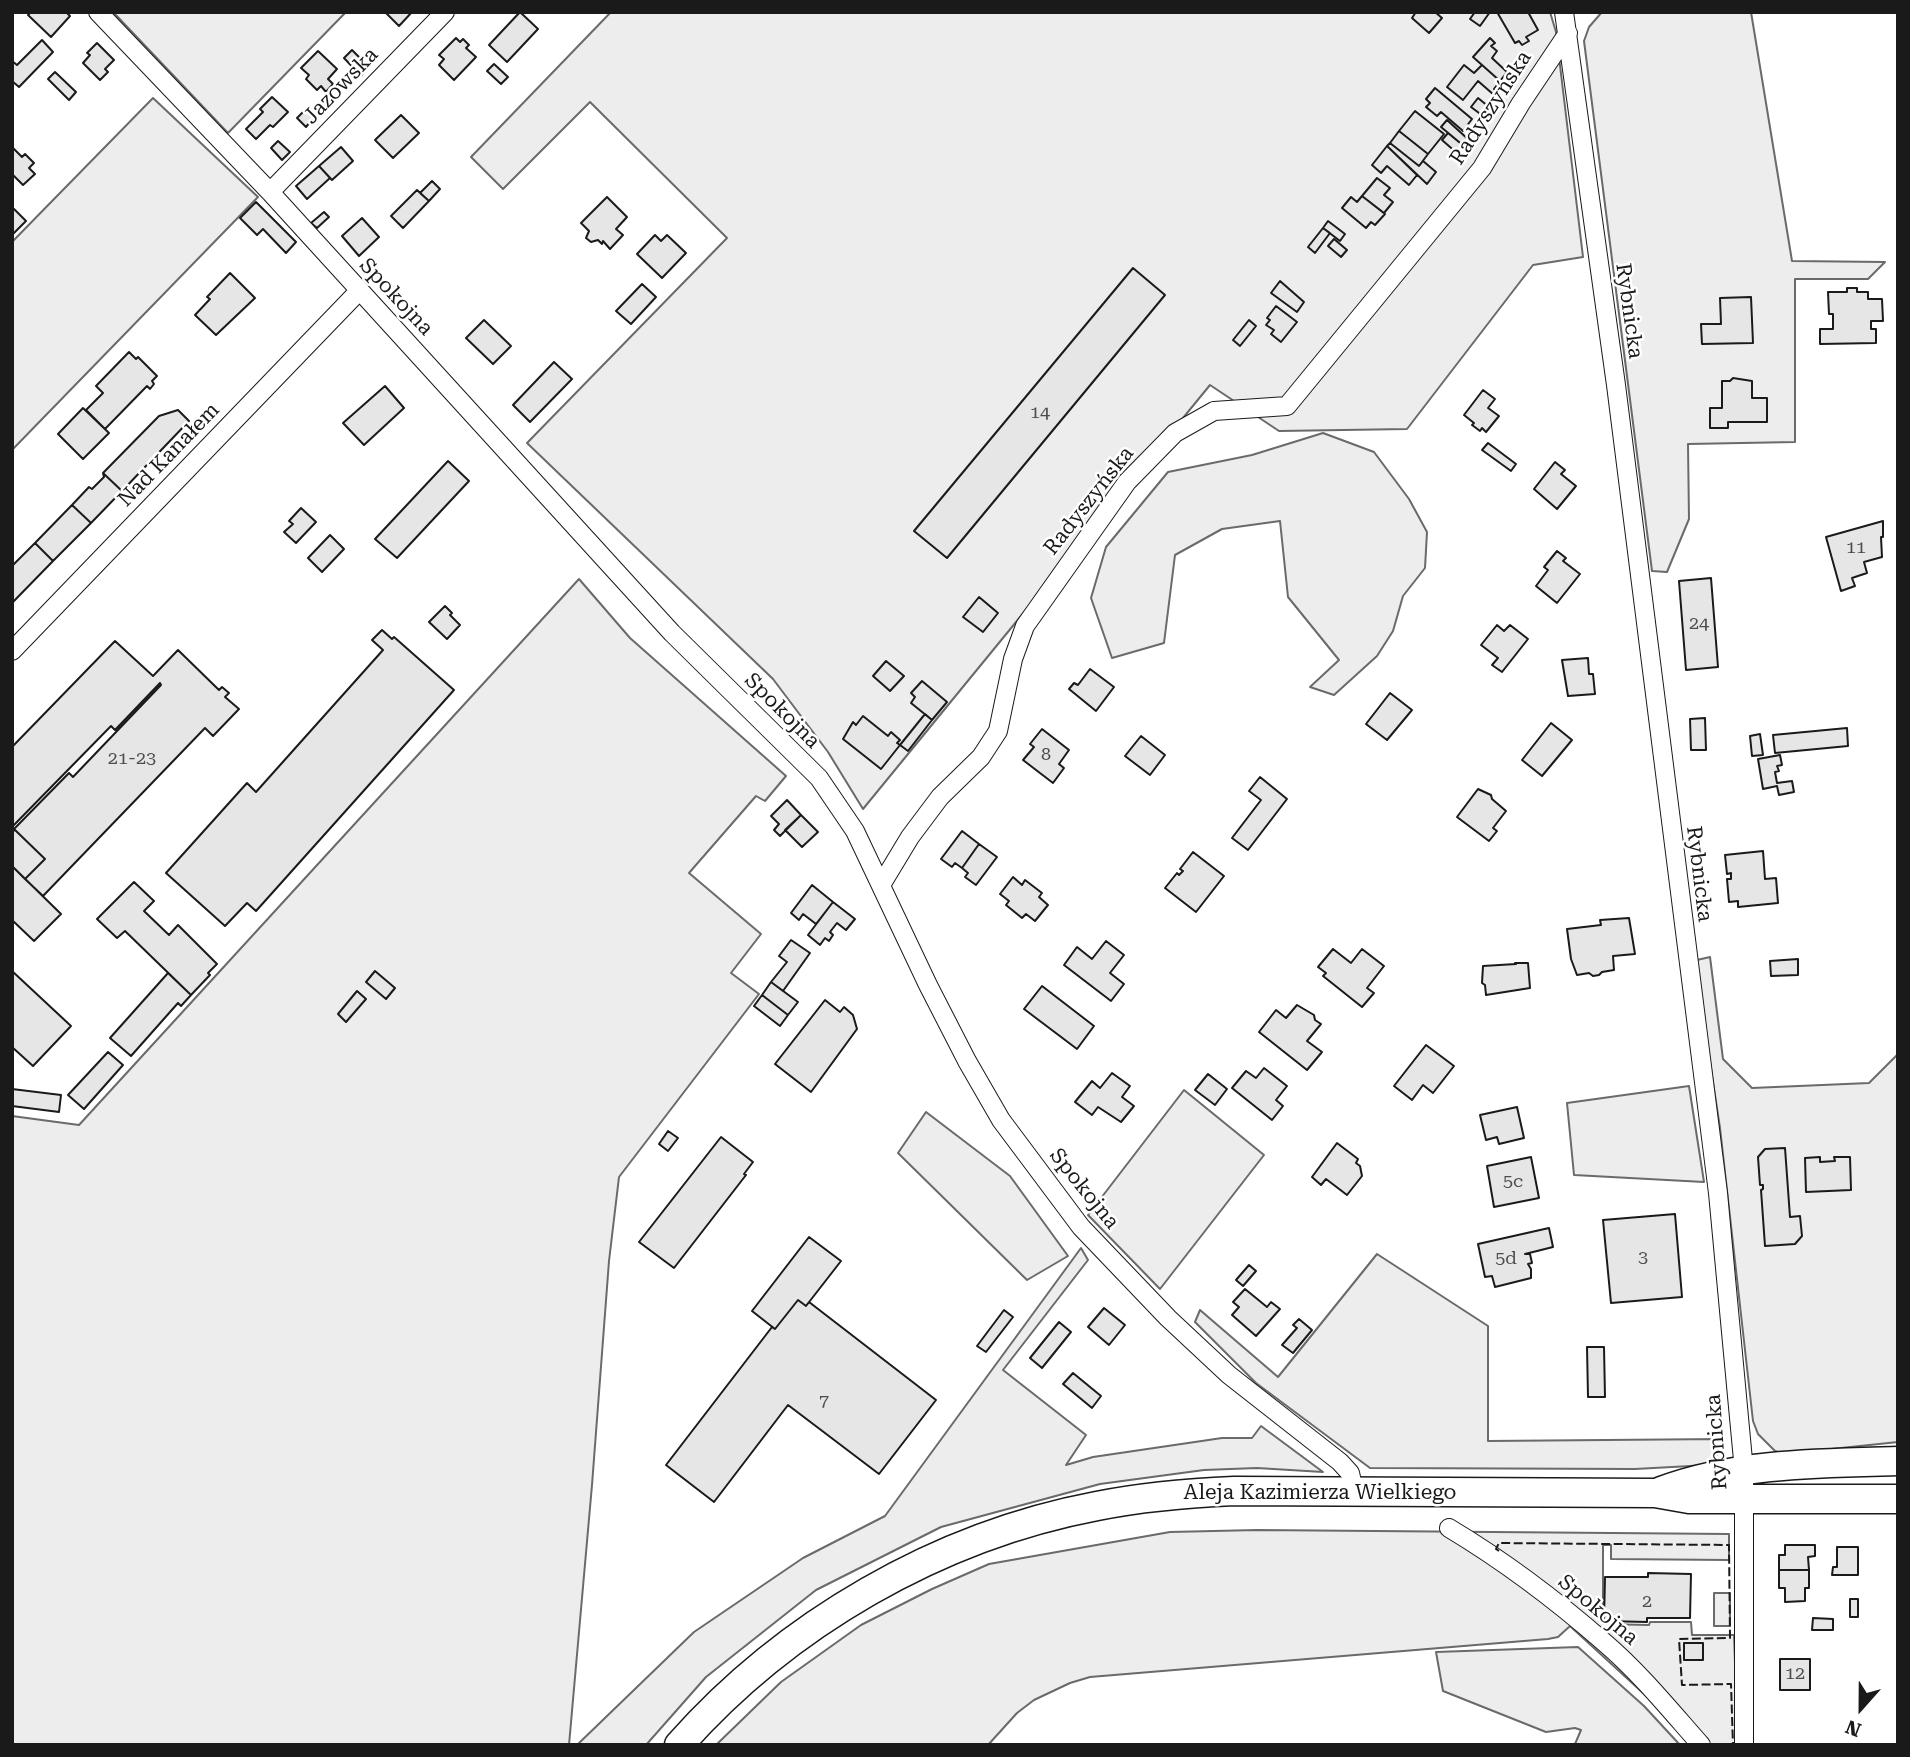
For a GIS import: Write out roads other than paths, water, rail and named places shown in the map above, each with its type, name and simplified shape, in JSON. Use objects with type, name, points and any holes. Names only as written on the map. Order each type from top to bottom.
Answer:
[{"type":"main road","name":"Aleja Kazimierza Wielkiego","points":[[679,1745],[695,1726],[751,1674],[815,1626],[883,1584],[977,1540],[1030,1522],[1096,1506],[1172,1494],[1234,1490],[1655,1493],[1689,1499],[1744,1485],[1805,1463],[1898,1461]]},
{"type":"main road","name":"Aleja Kazimierza Wielkiego","points":[[1744,1485],[1898,1499]]},
{"type":"street","name":"Spokojna","points":[[99,12],[270,192],[672,633],[818,778],[855,831],[962,1050],[1001,1120],[1082,1227],[1168,1318],[1229,1375],[1340,1462],[1350,1474],[1354,1491]]},
{"type":"street","name":"Jazowska","points":[[270,192],[445,12]]},
{"type":"street","name":"Rybnicka","points":[[1564,12],[1616,385],[1718,1193],[1744,1485],[1744,1745]]},
{"type":"street","name":"Radyszyńska","points":[[881,885],[909,838],[940,797],[981,757],[998,731],[1013,659],[1025,626],[1126,482],[1175,433],[1214,411],[1287,407],[1482,168],[1568,33]]},
{"type":"street","name":"Nad Kanałem","points":[[12,651],[359,291]]},
{"type":"street","name":"Spokojna","points":[[1449,1528],[1478,1545],[1606,1643],[1653,1690],[1701,1745]]}]
